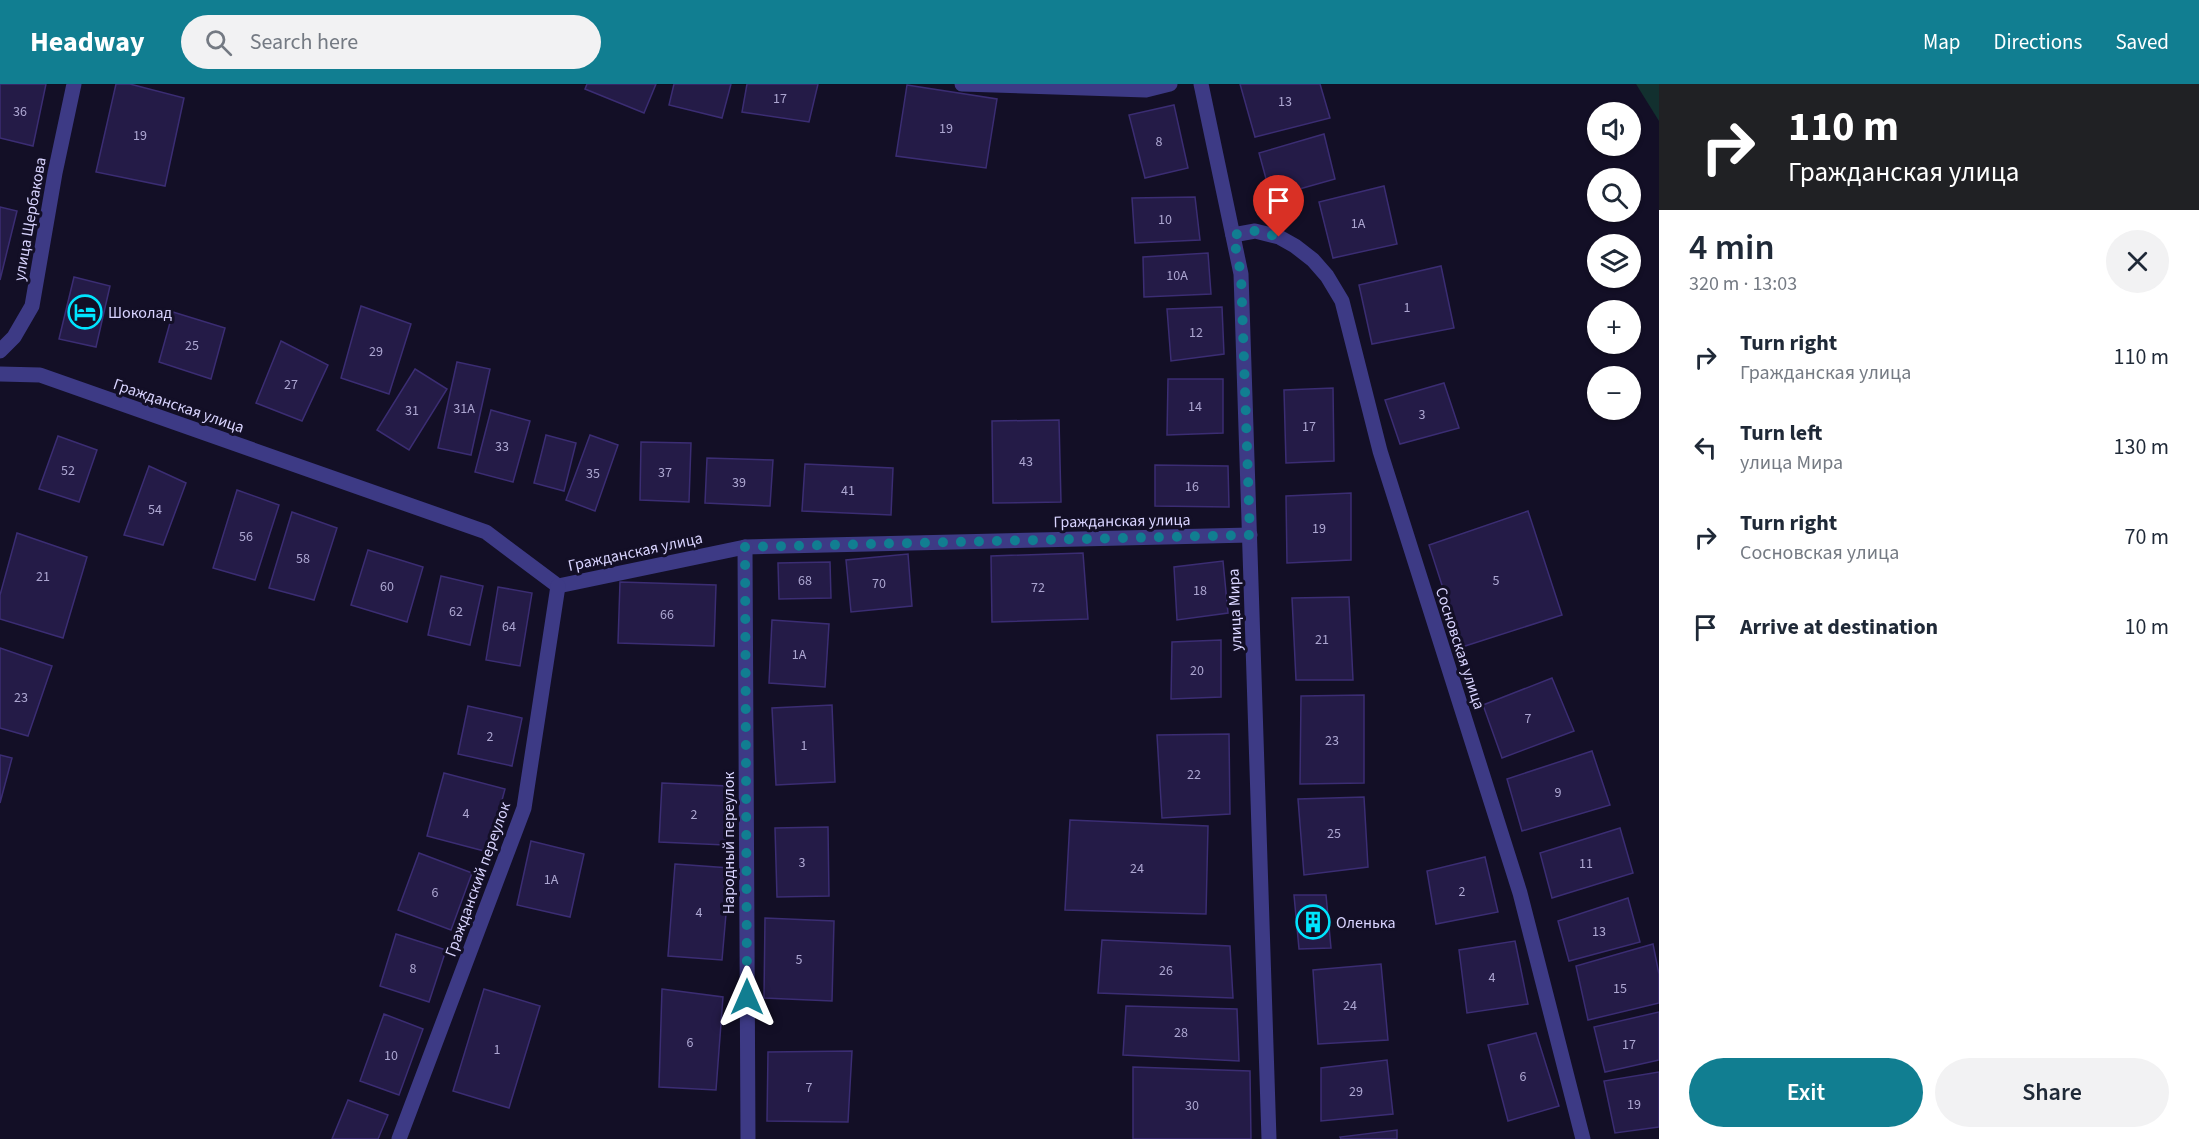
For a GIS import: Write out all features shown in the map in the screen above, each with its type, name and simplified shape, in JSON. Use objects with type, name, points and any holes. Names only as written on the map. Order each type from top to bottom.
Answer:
[{"type":"street","name":"улица Щербакова","points":[[0,351],[14,337],[32,306],[55,173],[74,84]]},
{"type":"street","points":[[962,84],[1146,90],[1170,84]]},
{"type":"street","name":"улица Мира","points":[[1201,84],[1241,274],[1269,1139]]},
{"type":"street","name":"Сосновская улица","points":[[1233,235],[1255,231],[1279,237],[1295,246],[1328,276],[1342,301],[1380,451],[1520,893],[1583,1139]]},
{"type":"street","name":"Гражданская улица","points":[[0,374],[40,375],[486,532],[558,586],[745,547],[1250,535]]},
{"type":"street","name":"Народный переулок","points":[[745,547],[748,1139]]},
{"type":"street","name":"Гражданский переулок","points":[[399,1139],[524,808],[558,586]]},
{"type":"green space","points":[[1636,84],[1659,84],[1659,121]]},
{"type":"building","points":[[0,84],[46,84],[33,146],[0,138]]},
{"type":"building","points":[[116,84],[130,84],[184,98],[165,186],[96,172]]},
{"type":"building","points":[[587,84],[656,84],[644,113],[585,89]]},
{"type":"building","points":[[674,84],[731,84],[722,118],[669,105]]},
{"type":"building","points":[[747,84],[818,84],[809,122],[742,112]]},
{"type":"building","points":[[1240,84],[1320,84],[1330,118],[1255,137]]},
{"type":"building","points":[[907,85],[997,99],[986,168],[896,156]]},
{"type":"building","points":[[1174,105],[1188,168],[1145,178],[1129,115]]},
{"type":"building","points":[[1324,134],[1335,179],[1271,197],[1259,153]]},
{"type":"building","points":[[1384,186],[1397,244],[1333,258],[1319,202]]},
{"type":"building","points":[[1195,197],[1200,240],[1135,243],[1132,198]]},
{"type":"building","points":[[0,207],[17,211],[0,280]]},
{"type":"building","points":[[1208,253],[1211,294],[1144,297],[1143,257]]},
{"type":"building","points":[[1441,266],[1454,328],[1372,344],[1359,285]]},
{"type":"building","name":"Шоколад","points":[[74,277],[110,286],[96,347],[59,339]]},
{"type":"building","points":[[361,306],[411,324],[389,394],[341,378]]},
{"type":"building","points":[[1222,307],[1224,354],[1171,361],[1167,309]]},
{"type":"building","points":[[173,312],[225,328],[211,379],[159,362]]},
{"type":"building","points":[[281,341],[328,365],[302,421],[256,403]]},
{"type":"building","points":[[457,362],[490,369],[471,455],[438,448]]},
{"type":"building","points":[[415,369],[447,389],[409,450],[377,430]]},
{"type":"building","points":[[1168,379],[1223,379],[1223,433],[1167,435]]},
{"type":"building","points":[[1444,383],[1459,428],[1400,444],[1385,400]]},
{"type":"building","points":[[1333,388],[1334,461],[1286,463],[1284,390]]},
{"type":"building","points":[[491,410],[530,421],[513,482],[475,472]]},
{"type":"building","points":[[1059,420],[1061,502],[993,503],[992,421]]},
{"type":"building","points":[[546,435],[576,443],[564,491],[534,483]]},
{"type":"building","points":[[590,435],[618,445],[595,511],[566,500]]},
{"type":"building","points":[[58,436],[97,450],[79,502],[39,489]]},
{"type":"building","points":[[641,442],[691,443],[689,502],[640,500]]},
{"type":"building","points":[[707,458],[773,460],[770,506],[705,503]]},
{"type":"building","points":[[805,464],[893,468],[891,515],[802,511]]},
{"type":"building","points":[[1155,465],[1228,466],[1229,507],[1155,506]]},
{"type":"building","points":[[149,466],[186,483],[163,545],[124,535]]},
{"type":"building","points":[[237,490],[279,505],[255,580],[213,568]]},
{"type":"building","points":[[1351,493],[1351,560],[1287,563],[1286,496]]},
{"type":"building","points":[[1528,511],[1562,615],[1462,647],[1429,545]]},
{"type":"building","points":[[292,512],[337,528],[314,600],[269,588]]},
{"type":"building","points":[[17,533],[87,557],[63,638],[0,619],[0,595]]},
{"type":"building","points":[[368,550],[423,567],[407,622],[351,605]]},
{"type":"building","points":[[1083,553],[1088,619],[992,622],[991,556]]},
{"type":"building","points":[[908,554],[912,606],[851,612],[846,560]]},
{"type":"building","points":[[1223,561],[1228,613],[1177,620],[1174,567]]},
{"type":"building","points":[[830,562],[831,598],[779,599],[778,563]]},
{"type":"building","points":[[441,576],[483,586],[470,645],[428,635]]},
{"type":"building","points":[[620,582],[716,585],[714,646],[618,643]]},
{"type":"building","points":[[498,587],[532,593],[520,666],[486,660]]},
{"type":"building","points":[[1349,597],[1353,680],[1296,680],[1292,598]]},
{"type":"building","points":[[772,620],[829,624],[825,687],[769,683]]},
{"type":"building","points":[[1221,640],[1221,697],[1171,699],[1172,642]]},
{"type":"building","points":[[0,648],[52,666],[28,736],[0,728]]},
{"type":"building","points":[[1552,678],[1574,731],[1502,758],[1483,705]]},
{"type":"building","points":[[1364,695],[1364,783],[1300,784],[1301,696]]},
{"type":"building","points":[[832,705],[835,782],[776,785],[772,708]]},
{"type":"building","points":[[468,706],[522,718],[512,766],[458,754]]},
{"type":"building","points":[[1229,734],[1230,814],[1162,818],[1157,735]]},
{"type":"building","points":[[1592,751],[1610,805],[1522,831],[1507,779]]},
{"type":"building","points":[[0,755],[12,758],[0,803]]},
{"type":"building","points":[[444,773],[505,789],[488,852],[427,836]]},
{"type":"building","points":[[662,783],[728,786],[725,845],[659,842]]},
{"type":"building","points":[[1364,797],[1368,867],[1304,875],[1298,799]]},
{"type":"building","points":[[1070,820],[1208,826],[1206,914],[1065,910]]},
{"type":"building","points":[[828,827],[829,896],[777,897],[775,828]]},
{"type":"building","points":[[1620,828],[1633,873],[1552,898],[1540,853]]},
{"type":"building","points":[[531,841],[584,854],[570,917],[517,905]]},
{"type":"building","points":[[419,853],[472,873],[451,930],[398,910]]},
{"type":"building","points":[[1485,857],[1498,912],[1436,924],[1427,871]]},
{"type":"building","points":[[675,864],[730,868],[722,960],[668,956]]},
{"type":"building","name":"Оленька","points":[[1294,895],[1326,895],[1331,948],[1299,949]]},
{"type":"building","points":[[1628,898],[1640,942],[1569,961],[1558,921]]},
{"type":"building","points":[[765,918],[834,921],[832,1001],[764,998]]},
{"type":"building","points":[[396,934],[446,950],[429,1002],[380,986]]},
{"type":"building","points":[[1102,940],[1230,946],[1233,998],[1098,993]]},
{"type":"building","points":[[1515,941],[1528,1004],[1467,1013],[1459,950]]},
{"type":"building","points":[[1653,944],[1659,974],[1659,1003],[1588,1020],[1576,966]]},
{"type":"building","points":[[1381,964],[1388,1040],[1318,1044],[1313,970]]},
{"type":"building","points":[[484,989],[540,1006],[509,1108],[453,1091]]},
{"type":"building","points":[[662,989],[723,997],[716,1090],[659,1087]]},
{"type":"building","points":[[1126,1006],[1237,1009],[1239,1061],[1123,1055]]},
{"type":"building","points":[[1659,1012],[1659,1060],[1605,1072],[1594,1027]]},
{"type":"building","points":[[384,1014],[423,1029],[399,1095],[360,1081]]},
{"type":"building","points":[[1536,1033],[1559,1106],[1508,1121],[1488,1045]]},
{"type":"building","points":[[852,1051],[848,1122],[767,1121],[768,1052]]},
{"type":"building","points":[[1387,1060],[1393,1114],[1321,1121],[1321,1068]]},
{"type":"building","points":[[1133,1067],[1250,1071],[1251,1139],[1133,1139]]},
{"type":"building","points":[[1659,1072],[1659,1127],[1615,1133],[1604,1081]]},
{"type":"building","points":[[348,1100],[388,1115],[378,1139],[332,1139]]},
{"type":"building","points":[[1397,1130],[1397,1139],[1341,1139],[1340,1137]]},
{"type":"place","name":"Шоколад","points":[[85,312]]},
{"type":"place","name":"Оленька","points":[[1313,922]]},
{"type":"route","points":[[747,997],[745,547],[1250,535],[1241,274],[1233,235],[1255,231],[1279,237]]}]
